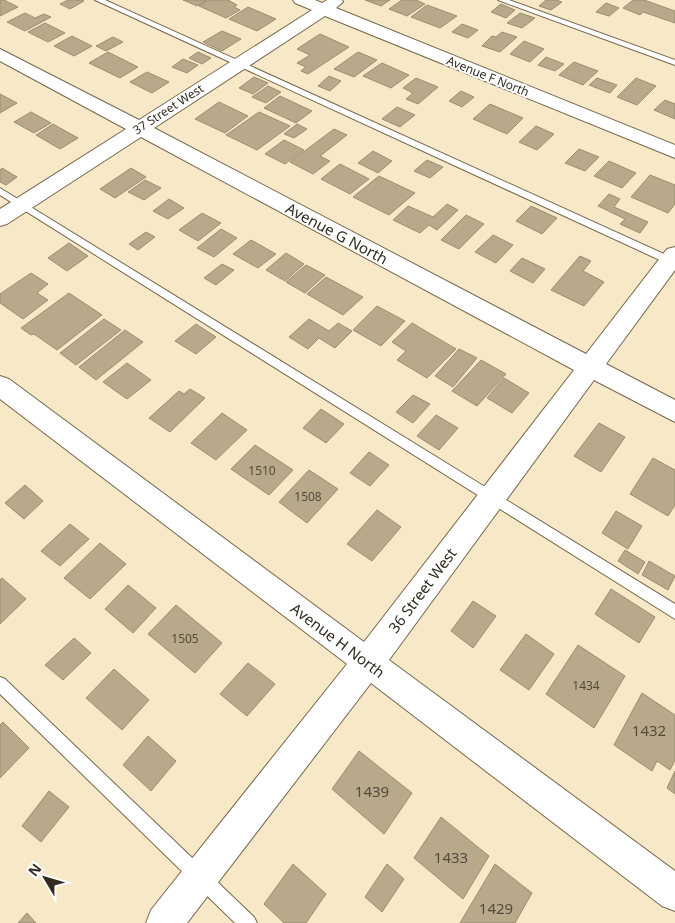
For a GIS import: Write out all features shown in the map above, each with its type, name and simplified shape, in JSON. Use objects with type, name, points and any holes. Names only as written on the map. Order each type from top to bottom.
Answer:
[{"type":"street","name":"Avenue F North","points":[[301,0],[331,5],[675,152]]},
{"type":"street","name":"37 Street West","points":[[0,219],[238,63],[331,5]]},
{"type":"street","name":"Avenue G North","points":[[0,54],[675,412]]},
{"type":"street","name":"36 Street West","points":[[164,923],[368,662],[673,259]]},
{"type":"street","name":"Avenue H North","points":[[0,386],[675,893]]},
{"type":"lane","points":[[99,0],[673,259]]},
{"type":"lane","points":[[502,0],[675,63]]},
{"type":"lane","points":[[0,191],[675,612]]},
{"type":"lane","points":[[0,684],[248,923]]},
{"type":"building","points":[[0,0],[4,0],[18,7],[0,16]]},
{"type":"building","points":[[68,0],[84,1],[70,9],[60,4]]},
{"type":"building","points":[[183,0],[207,0],[197,6]]},
{"type":"building","points":[[209,0],[228,0],[237,5],[234,7],[240,10],[226,18],[199,6]]},
{"type":"building","points":[[365,0],[390,0],[381,6]]},
{"type":"building","points":[[402,0],[416,0],[425,4],[407,16],[389,9]]},
{"type":"building","points":[[546,0],[562,2],[551,10],[539,6]]},
{"type":"building","points":[[633,0],[644,0],[675,11],[675,23],[643,12],[640,15],[623,8]]},
{"type":"building","points":[[606,3],[619,8],[609,16],[596,12]]},
{"type":"building","points":[[501,4],[515,10],[506,18],[491,12]]},
{"type":"building","points":[[427,5],[457,16],[440,28],[411,17]]},
{"type":"building","points":[[248,7],[276,19],[257,31],[229,19]]},
{"type":"building","points":[[25,13],[35,18],[44,14],[51,17],[25,31],[7,22]]},
{"type":"building","points":[[520,13],[535,18],[522,28],[507,23]]},
{"type":"building","points":[[45,23],[65,33],[48,42],[28,32]]},
{"type":"building","points":[[462,24],[478,30],[468,38],[452,32]]},
{"type":"building","points":[[222,31],[241,39],[222,51],[203,42]]},
{"type":"building","points":[[502,32],[517,37],[500,52],[482,46],[492,36],[496,37]]},
{"type":"building","points":[[320,34],[349,47],[308,74],[301,71],[306,67],[297,63],[310,55],[297,49]]},
{"type":"building","points":[[72,36],[92,46],[74,56],[54,46]]},
{"type":"building","points":[[113,37],[123,42],[106,51],[96,46]]},
{"type":"building","points":[[524,41],[544,49],[530,62],[510,54]]},
{"type":"building","points":[[108,52],[138,67],[120,78],[89,63]]},
{"type":"building","points":[[198,52],[211,58],[202,64],[189,58]]},
{"type":"building","points":[[358,52],[377,60],[354,77],[334,69]]},
{"type":"building","points":[[546,57],[564,64],[555,71],[538,65]]},
{"type":"building","points":[[183,59],[198,65],[187,73],[172,67]]},
{"type":"building","points":[[574,62],[598,71],[583,85],[559,75]]},
{"type":"building","points":[[382,63],[409,75],[391,88],[363,76]]},
{"type":"building","points":[[147,72],[169,82],[152,93],[130,82]]},
{"type":"building","points":[[329,76],[341,81],[330,91],[318,86]]},
{"type":"building","points":[[254,77],[268,83],[253,94],[239,88]]},
{"type":"building","points":[[416,78],[438,87],[418,104],[406,99],[413,93],[403,88]]},
{"type":"building","points":[[597,78],[617,85],[610,93],[589,85]]},
{"type":"building","points":[[636,78],[656,86],[637,105],[617,97]]},
{"type":"building","points":[[268,86],[281,92],[266,103],[252,97]]},
{"type":"building","points":[[461,91],[474,97],[462,107],[449,101]]},
{"type":"building","points":[[0,94],[17,103],[0,113]]},
{"type":"building","points":[[280,96],[312,111],[296,123],[264,108]]},
{"type":"building","points":[[665,100],[675,104],[675,119],[654,110]]},
{"type":"building","points":[[219,102],[248,116],[225,133],[195,119]]},
{"type":"building","points":[[490,104],[523,118],[507,134],[473,119]]},
{"type":"building","points":[[397,107],[415,115],[400,127],[382,119]]},
{"type":"building","points":[[31,112],[51,123],[34,133],[14,122]]},
{"type":"building","points":[[259,112],[290,126],[257,150],[226,135]]},
{"type":"building","points":[[53,124],[78,138],[60,149],[36,135]]},
{"type":"building","points":[[297,124],[307,129],[294,138],[284,134]]},
{"type":"building","points":[[536,126],[554,134],[537,150],[519,142]]},
{"type":"building","points":[[334,129],[347,135],[320,156],[330,161],[313,174],[290,162]]},
{"type":"building","points":[[284,140],[304,150],[285,164],[265,154]]},
{"type":"building","points":[[579,149],[599,157],[585,171],[565,163]]},
{"type":"building","points":[[373,151],[392,161],[378,173],[358,163]]},
{"type":"building","points":[[427,160],[443,167],[430,178],[414,171]]},
{"type":"building","points":[[609,161],[636,173],[622,188],[594,176]]},
{"type":"building","points":[[340,164],[369,179],[350,194],[321,179]]},
{"type":"building","points":[[2,168],[17,177],[6,185],[0,182],[0,170]]},
{"type":"building","points":[[131,168],[146,177],[115,198],[100,189]]},
{"type":"building","points":[[650,175],[675,185],[675,204],[668,213],[631,197]]},
{"type":"building","points":[[379,176],[415,193],[389,215],[353,197]]},
{"type":"building","points":[[145,180],[161,188],[144,200],[128,192]]},
{"type":"building","points":[[609,194],[620,199],[614,207],[648,222],[640,233],[620,224],[625,219],[598,206]]},
{"type":"building","points":[[169,199],[184,208],[168,219],[153,211]]},
{"type":"building","points":[[447,204],[458,210],[437,230],[429,225],[420,233],[393,220],[408,206],[433,217]]},
{"type":"building","points":[[531,206],[557,218],[542,234],[516,221]]},
{"type":"building","points":[[202,213],[221,223],[198,241],[179,230]]},
{"type":"building","points":[[466,215],[484,224],[459,249],[441,240]]},
{"type":"building","points":[[221,229],[237,238],[214,257],[197,248]]},
{"type":"building","points":[[146,232],[155,237],[138,250],[129,244]]},
{"type":"building","points":[[493,235],[513,245],[496,263],[475,252]]},
{"type":"building","points":[[251,240],[276,254],[258,268],[233,254]]},
{"type":"building","points":[[69,243],[88,256],[67,271],[48,258]]},
{"type":"building","points":[[286,253],[304,264],[285,281],[266,270]]},
{"type":"building","points":[[580,256],[591,261],[583,271],[604,282],[584,306],[551,290]]},
{"type":"building","points":[[522,258],[545,269],[533,283],[510,271]]},
{"type":"building","points":[[222,264],[234,270],[216,285],[204,278]]},
{"type":"building","points":[[306,265],[325,275],[305,293],[286,282]]},
{"type":"building","points":[[31,273],[48,284],[37,293],[48,300],[23,319],[0,303],[0,294]]},
{"type":"building","points":[[326,277],[363,297],[343,315],[307,294]]},
{"type":"building","points":[[69,293],[102,315],[57,350],[34,334],[31,335],[21,328]]},
{"type":"building","points":[[377,306],[405,321],[381,346],[353,330]]},
{"type":"building","points":[[104,319],[121,330],[76,365],[60,353]]},
{"type":"building","points":[[309,319],[329,331],[338,323],[352,331],[335,348],[319,338],[308,349],[289,337]]},
{"type":"building","points":[[412,323],[456,349],[427,378],[397,360],[406,351],[392,342]]},
{"type":"building","points":[[196,324],[216,337],[196,354],[175,341]]},
{"type":"building","points":[[125,330],[143,342],[96,380],[79,367]]},
{"type":"building","points":[[459,349],[477,358],[453,387],[435,376]]},
{"type":"building","points":[[481,360],[506,374],[477,406],[452,391]]},
{"type":"building","points":[[127,363],[151,380],[127,399],[103,382]]},
{"type":"building","points":[[504,378],[529,393],[512,413],[487,398]]},
{"type":"building","points":[[190,389],[205,398],[170,432],[149,418],[179,391],[184,394]]},
{"type":"building","points":[[413,395],[430,404],[413,423],[396,412]]},
{"type":"building","points":[[321,409],[344,424],[326,443],[303,428]]},
{"type":"building","points":[[222,413],[247,430],[216,460],[191,443]]},
{"type":"building","points":[[436,415],[458,428],[439,450],[417,436]]},
{"type":"building","points":[[599,423],[625,437],[601,472],[574,456]]},
{"type":"building","points":[[255,445],[293,470],[269,495],[231,469]]},
{"type":"building","points":[[369,452],[389,465],[370,486],[350,473]]},
{"type":"building","points":[[653,458],[675,470],[675,505],[668,516],[630,494]]},
{"type":"building","points":[[309,470],[338,489],[307,523],[279,502]]},
{"type":"building","points":[[25,485],[43,501],[24,519],[5,503]]},
{"type":"building","points":[[377,510],[401,527],[372,561],[347,544]]},
{"type":"building","points":[[616,511],[642,526],[628,549],[602,533]]},
{"type":"building","points":[[70,524],[89,539],[60,566],[41,551]]},
{"type":"building","points":[[100,543],[126,564],[90,599],[64,578]]},
{"type":"building","points":[[625,550],[645,562],[638,574],[618,561]]},
{"type":"building","points":[[649,561],[675,576],[668,590],[642,575]]},
{"type":"building","points":[[2,578],[26,599],[0,624],[0,580]]},
{"type":"building","points":[[128,585],[156,608],[133,633],[105,609]]},
{"type":"building","points":[[611,589],[655,617],[639,643],[595,614]]},
{"type":"building","points":[[473,601],[496,616],[473,648],[451,631]]},
{"type":"building","points":[[176,605],[222,643],[195,673],[148,634]]},
{"type":"building","points":[[526,634],[554,654],[529,690],[500,670]]},
{"type":"building","points":[[74,638],[91,653],[63,680],[45,665]]},
{"type":"building","points":[[578,645],[625,676],[594,728],[546,694]]},
{"type":"building","points":[[248,663],[275,684],[247,716],[220,694]]},
{"type":"building","points":[[114,669],[149,700],[122,730],[86,698]]},
{"type":"building","points":[[642,693],[675,715],[675,760],[670,770],[657,761],[652,771],[614,745]]},
{"type":"building","points":[[3,722],[29,748],[0,778],[0,725]]},
{"type":"building","points":[[148,736],[176,761],[151,791],[123,765]]},
{"type":"building","points":[[359,751],[412,793],[384,834],[332,789]]},
{"type":"building","points":[[675,771],[675,794],[667,788]]},
{"type":"building","points":[[49,791],[69,807],[41,842],[22,826]]},
{"type":"building","points":[[441,817],[489,856],[463,899],[414,858]]},
{"type":"building","points":[[293,864],[326,894],[306,923],[284,923],[264,904]]},
{"type":"building","points":[[387,864],[404,879],[382,912],[365,897]]},
{"type":"building","points":[[495,864],[532,893],[515,923],[460,923]]},
{"type":"building","points":[[27,913],[36,923],[18,923]]}]
